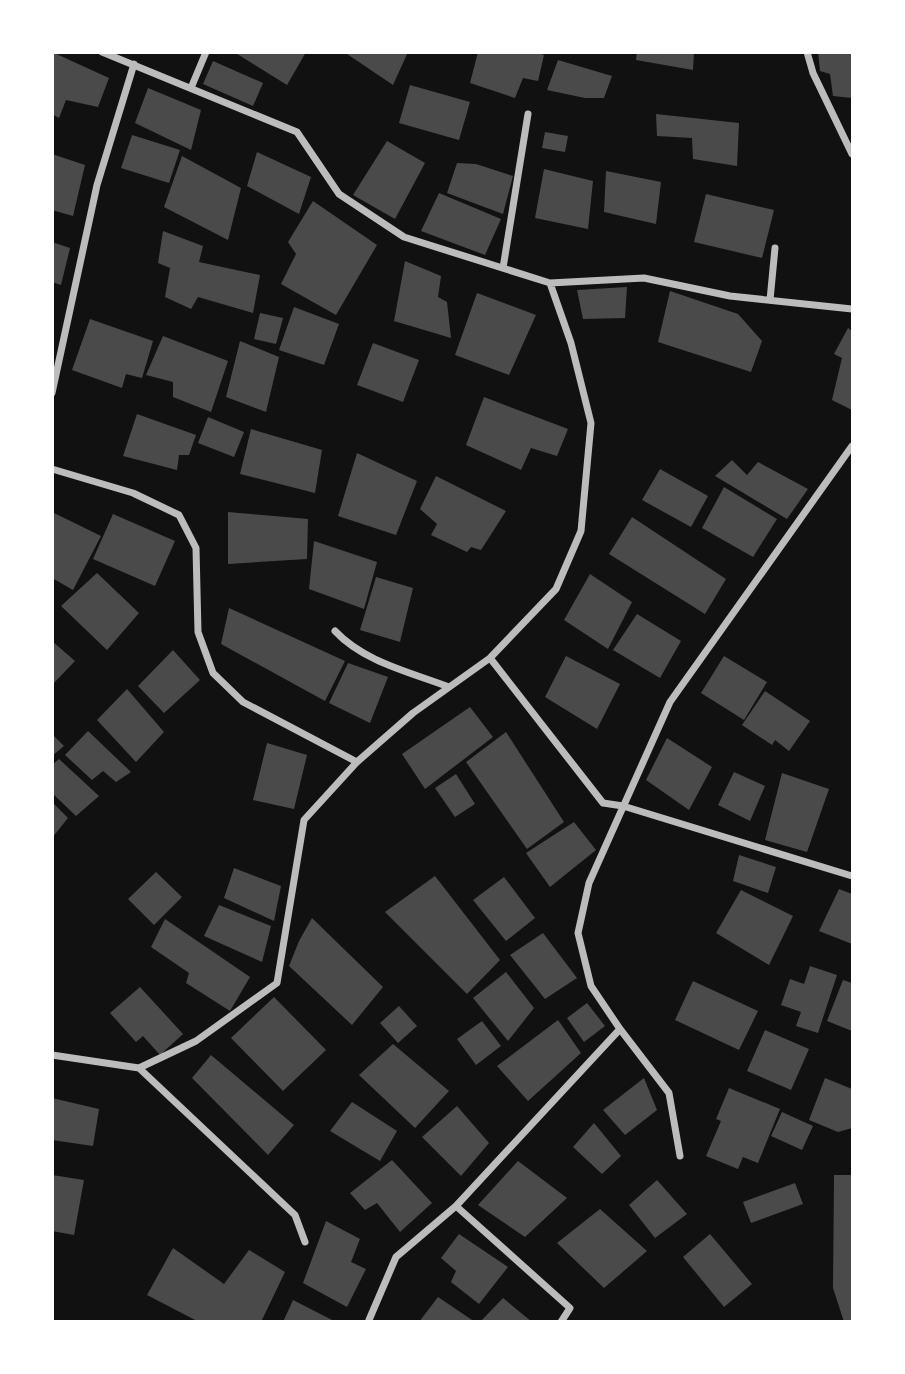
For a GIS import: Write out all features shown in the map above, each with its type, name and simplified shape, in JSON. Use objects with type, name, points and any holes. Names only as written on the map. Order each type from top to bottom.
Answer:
[{"type":"street","points":[[102,52],[297,132],[339,194],[404,237],[550,283],[644,278],[730,296],[852,309]]},
{"type":"street","points":[[191,88],[206,52]]},
{"type":"street","points":[[807,52],[813,73],[852,154]]},
{"type":"street","points":[[52,393],[97,185],[134,64]]},
{"type":"street","points":[[503,268],[528,114]]},
{"type":"street","points":[[770,300],[775,248]]},
{"type":"street","points":[[52,1055],[139,1068],[196,1041],[277,983],[304,820],[357,762],[413,713],[490,658],[556,589],[581,531],[591,423],[571,343],[550,283]]},
{"type":"street","points":[[680,1156],[668,1093],[592,986],[578,933],[589,883],[670,702],[852,446]]},
{"type":"street","points":[[52,469],[133,493],[179,515],[196,548],[198,632],[213,673],[243,702],[357,762]]},
{"type":"street","points":[[335,631],[348,645],[364,654],[449,687]]},
{"type":"street","points":[[490,658],[603,803],[623,806],[852,876]]},
{"type":"street","points":[[369,1320],[396,1257],[456,1206],[620,1029]]},
{"type":"street","points":[[139,1068],[295,1215],[305,1242]]},
{"type":"street","points":[[456,1206],[570,1308],[561,1321]]},
{"type":"building","points":[[52,52],[109,78],[98,107],[66,100],[59,118],[52,114]]},
{"type":"building","points":[[234,52],[306,52],[287,85]]},
{"type":"building","points":[[344,52],[408,52],[393,85]]},
{"type":"building","points":[[478,52],[535,52],[544,55],[538,81],[523,78],[515,98],[470,83]]},
{"type":"building","points":[[637,52],[694,52],[693,70],[636,60]]},
{"type":"building","points":[[818,52],[852,52],[852,98],[833,96],[830,74],[820,71]]},
{"type":"building","points":[[558,60],[612,76],[604,98],[585,98],[547,90]]},
{"type":"building","points":[[213,61],[263,83],[253,106],[203,84]]},
{"type":"building","points":[[410,85],[470,102],[459,140],[399,123]]},
{"type":"building","points":[[148,88],[201,110],[191,150],[135,123]]},
{"type":"building","points":[[656,114],[739,123],[737,166],[693,159],[692,138],[657,136]]},
{"type":"building","points":[[545,132],[568,136],[565,152],[542,148]]},
{"type":"building","points":[[132,135],[180,150],[169,183],[121,168]]},
{"type":"building","points":[[387,141],[425,163],[395,219],[353,195]]},
{"type":"building","points":[[257,152],[311,177],[299,214],[247,186]]},
{"type":"building","points":[[52,154],[85,165],[73,216],[52,210]]},
{"type":"building","points":[[182,156],[241,188],[228,240],[164,207]]},
{"type":"building","points":[[457,163],[476,164],[513,176],[503,214],[447,193]]},
{"type":"building","points":[[544,169],[593,181],[588,229],[535,218]]},
{"type":"building","points":[[606,171],[661,182],[656,224],[604,212]]},
{"type":"building","points":[[439,193],[501,219],[485,255],[421,231]]},
{"type":"building","points":[[706,194],[774,210],[762,258],[694,242]]},
{"type":"building","points":[[313,201],[377,245],[336,315],[281,284],[296,254],[288,242]]},
{"type":"building","points":[[163,231],[203,246],[199,262],[260,275],[253,313],[198,297],[191,309],[165,297],[170,268],[158,263]]},
{"type":"building","points":[[52,242],[70,248],[61,285],[52,282]]},
{"type":"building","points":[[405,261],[441,276],[438,297],[447,302],[451,338],[394,321]]},
{"type":"building","points":[[627,287],[625,318],[583,319],[577,290]]},
{"type":"building","points":[[670,291],[738,314],[762,341],[751,372],[658,342]]},
{"type":"building","points":[[477,293],[536,315],[509,375],[455,355]]},
{"type":"building","points":[[294,307],[339,324],[324,365],[279,350]]},
{"type":"building","points":[[260,313],[283,318],[276,344],[254,339]]},
{"type":"building","points":[[90,319],[153,341],[142,378],[126,374],[122,388],[72,370]]},
{"type":"building","points":[[848,328],[852,331],[852,410],[832,400],[842,358],[834,354]]},
{"type":"building","points":[[163,336],[228,361],[211,412],[173,397],[173,382],[146,375]]},
{"type":"building","points":[[240,341],[279,357],[266,412],[226,397]]},
{"type":"building","points":[[373,343],[419,360],[403,402],[357,385]]},
{"type":"building","points":[[484,397],[568,429],[557,456],[531,448],[521,470],[466,445]]},
{"type":"building","points":[[137,414],[196,435],[189,455],[179,455],[177,470],[123,456]]},
{"type":"building","points":[[208,417],[244,432],[234,457],[198,443]]},
{"type":"building","points":[[251,429],[322,450],[315,493],[240,474]]},
{"type":"building","points":[[357,453],[417,481],[396,535],[338,516]]},
{"type":"building","points":[[732,460],[747,475],[758,462],[808,489],[787,519],[715,476]]},
{"type":"building","points":[[660,469],[708,496],[691,527],[642,500]]},
{"type":"building","points":[[436,476],[506,511],[481,550],[471,547],[467,552],[431,535],[437,524],[420,509]]},
{"type":"building","points":[[724,487],[777,519],[753,557],[702,528]]},
{"type":"building","points":[[52,512],[101,536],[73,590],[52,578]]},
{"type":"building","points":[[228,512],[308,519],[307,559],[228,564]]},
{"type":"building","points":[[113,514],[175,541],[155,586],[93,559]]},
{"type":"building","points":[[632,517],[726,579],[705,614],[609,554]]},
{"type":"building","points":[[314,541],[377,562],[364,609],[309,589]]},
{"type":"building","points":[[97,573],[139,613],[107,650],[61,606]]},
{"type":"building","points":[[590,574],[632,602],[608,649],[564,620]]},
{"type":"building","points":[[376,577],[413,588],[400,642],[360,630]]},
{"type":"building","points":[[229,608],[345,661],[325,701],[221,644]]},
{"type":"building","points":[[637,614],[681,641],[660,678],[613,650]]},
{"type":"building","points":[[52,641],[75,661],[52,685]]},
{"type":"building","points":[[173,650],[200,680],[164,713],[138,686]]},
{"type":"building","points":[[566,656],[620,684],[597,729],[545,697]]},
{"type":"building","points":[[724,656],[767,682],[744,720],[701,693]]},
{"type":"building","points":[[348,663],[388,677],[370,723],[329,703]]},
{"type":"building","points":[[127,689],[164,732],[136,762],[97,720]]},
{"type":"building","points":[[765,691],[810,721],[789,751],[775,740],[772,745],[742,725]]},
{"type":"building","points":[[470,707],[493,737],[425,789],[402,754]]},
{"type":"building","points":[[88,731],[131,772],[116,782],[103,771],[92,780],[65,755]]},
{"type":"building","points":[[506,732],[564,822],[527,849],[466,762]]},
{"type":"building","points":[[52,734],[64,746],[52,756]]},
{"type":"building","points":[[667,738],[712,767],[689,810],[646,780]]},
{"type":"building","points":[[267,743],[307,755],[294,809],[253,800]]},
{"type":"building","points":[[59,759],[99,796],[76,816],[52,793],[52,765]]},
{"type":"building","points":[[734,772],[765,786],[750,821],[718,805]]},
{"type":"building","points":[[782,773],[829,789],[807,852],[765,840]]},
{"type":"building","points":[[456,774],[475,804],[455,817],[435,788]]},
{"type":"building","points":[[52,802],[68,818],[52,838]]},
{"type":"building","points":[[574,822],[596,850],[550,887],[526,853]]},
{"type":"building","points":[[739,855],[776,867],[768,893],[733,881]]},
{"type":"building","points":[[234,868],[281,886],[274,921],[224,898]]},
{"type":"building","points":[[156,872],[182,897],[154,925],[128,899]]},
{"type":"building","points":[[435,876],[500,960],[467,994],[385,912]]},
{"type":"building","points":[[504,877],[535,918],[506,941],[473,900]]},
{"type":"building","points":[[839,889],[852,894],[852,944],[819,931]]},
{"type":"building","points":[[741,890],[793,916],[769,965],[716,933]]},
{"type":"building","points":[[219,905],[271,926],[262,962],[204,936]]},
{"type":"building","points":[[312,918],[383,987],[352,1025],[289,966]]},
{"type":"building","points":[[165,919],[250,977],[230,1011],[186,983],[189,973],[151,947]]},
{"type":"building","points":[[543,933],[577,978],[545,999],[510,955]]},
{"type":"building","points":[[810,966],[837,975],[818,1033],[796,1026],[801,1012],[781,1005],[790,979],[804,984]]},
{"type":"building","points":[[506,972],[534,1008],[508,1041],[473,998]]},
{"type":"building","points":[[843,980],[852,983],[852,1031],[827,1021]]},
{"type":"building","points":[[693,981],[758,1011],[739,1050],[675,1020]]},
{"type":"building","points":[[140,987],[183,1034],[160,1055],[143,1036],[136,1042],[110,1013]]},
{"type":"building","points":[[274,997],[326,1050],[283,1091],[231,1038]]},
{"type":"building","points":[[587,1003],[605,1026],[584,1042],[567,1018]]},
{"type":"building","points":[[399,1006],[417,1026],[398,1043],[380,1023]]},
{"type":"building","points":[[558,1020],[581,1053],[528,1101],[497,1066]]},
{"type":"building","points":[[482,1021],[501,1046],[476,1065],[457,1039]]},
{"type":"building","points":[[765,1030],[809,1049],[791,1090],[747,1071]]},
{"type":"building","points":[[393,1044],[449,1091],[415,1128],[359,1075]]},
{"type":"building","points":[[211,1055],[294,1125],[268,1155],[192,1078]]},
{"type":"building","points":[[644,1078],[657,1110],[625,1135],[603,1110]]},
{"type":"building","points":[[825,1078],[852,1089],[852,1128],[838,1132],[809,1120]]},
{"type":"building","points":[[729,1088],[780,1109],[758,1163],[743,1157],[738,1169],[706,1156],[721,1121],[716,1119]]},
{"type":"building","points":[[52,1098],[99,1109],[93,1146],[52,1140]]},
{"type":"building","points":[[352,1102],[397,1131],[380,1161],[330,1131]]},
{"type":"building","points":[[457,1106],[489,1143],[461,1176],[422,1137]]},
{"type":"building","points":[[782,1112],[813,1126],[802,1150],[771,1136]]},
{"type":"building","points":[[594,1123],[621,1156],[602,1174],[573,1147]]},
{"type":"building","points":[[392,1160],[432,1203],[400,1232],[377,1203],[365,1210],[350,1193]]},
{"type":"building","points":[[518,1161],[567,1198],[525,1237],[478,1205]]},
{"type":"building","points":[[52,1175],[84,1180],[74,1235],[52,1231]]},
{"type":"building","points":[[834,1175],[852,1175],[852,1322],[844,1322],[833,1288]]},
{"type":"building","points":[[657,1180],[687,1214],[655,1238],[629,1205]]},
{"type":"building","points":[[795,1183],[803,1204],[751,1223],[743,1202]]},
{"type":"building","points":[[600,1209],[647,1251],[604,1288],[557,1243]]},
{"type":"building","points":[[326,1221],[360,1239],[351,1262],[366,1269],[347,1307],[303,1283]]},
{"type":"building","points":[[459,1234],[508,1267],[479,1304],[451,1282],[456,1271],[441,1258]]},
{"type":"building","points":[[710,1234],[752,1284],[724,1307],[683,1257]]},
{"type":"building","points":[[173,1248],[224,1284],[249,1250],[285,1272],[261,1322],[199,1322],[147,1295]]},
{"type":"building","points":[[438,1297],[475,1322],[419,1322]]},
{"type":"building","points":[[503,1298],[532,1322],[480,1322]]},
{"type":"building","points":[[293,1300],[336,1322],[283,1322]]}]
